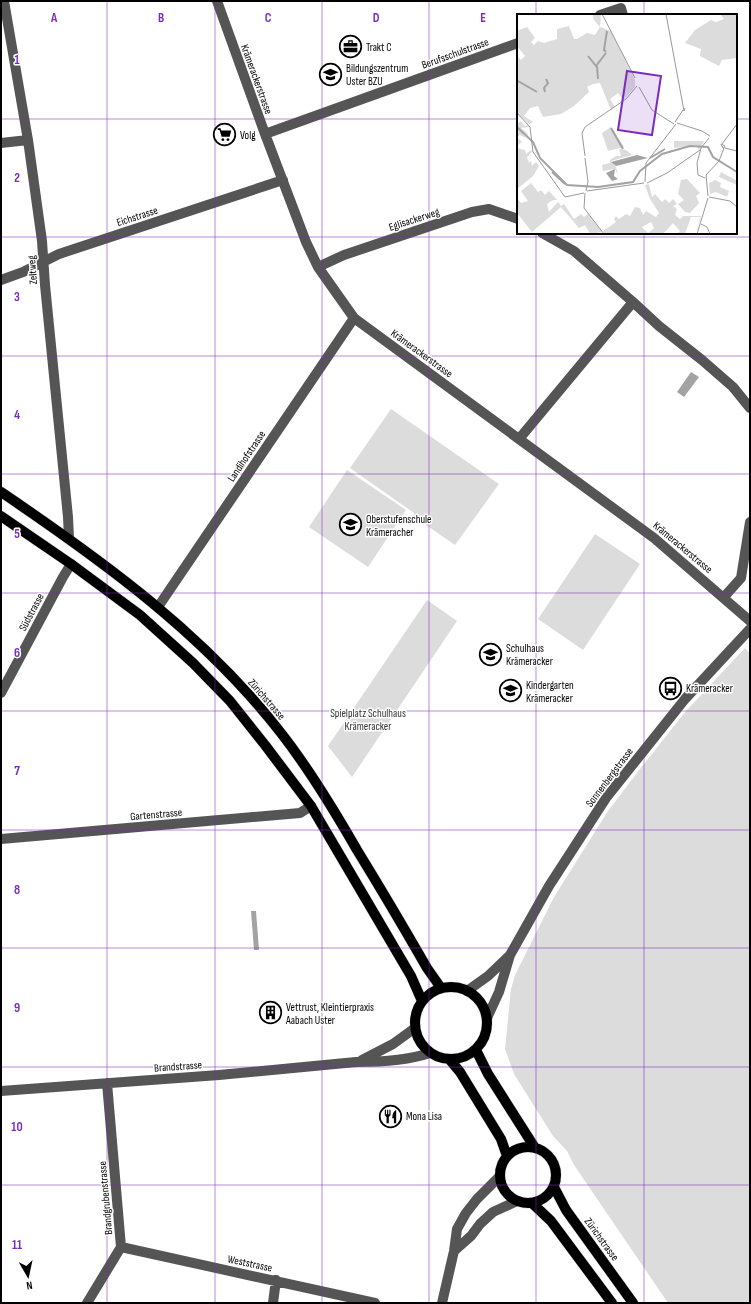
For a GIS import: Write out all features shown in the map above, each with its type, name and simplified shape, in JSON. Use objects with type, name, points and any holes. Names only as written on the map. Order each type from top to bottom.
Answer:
[{"type":"main road","name":"Zürichstrasse","points":[[1,492],[69,538],[158,607],[219,664],[248,695],[281,733],[322,791],[427,968],[441,988]]},
{"type":"main road","points":[[1,516],[71,564],[140,615],[193,663],[230,701],[311,806],[411,976],[422,1001]]},
{"type":"main road","points":[[452,987],[467,990],[479,1000],[485,1008],[487,1018],[484,1040],[476,1050],[464,1057],[450,1060],[443,1059],[430,1053],[421,1044],[415,1028],[416,1014],[422,1001],[430,993],[441,988],[452,987]]},
{"type":"main road","points":[[476,1050],[488,1074],[535,1148]]},
{"type":"main road","points":[[450,1060],[460,1072],[501,1139],[508,1156]]},
{"type":"main road","points":[[520,1148],[535,1148],[546,1153],[554,1164],[556,1175],[554,1187],[547,1196],[540,1201],[532,1203],[517,1201],[506,1192],[502,1185],[500,1176],[502,1165],[508,1156],[520,1148]]},
{"type":"main road","name":"Zürichstrasse","points":[[554,1187],[566,1210],[634,1303]]},
{"type":"main road","points":[[532,1203],[551,1221],[612,1303]]},
{"type":"street","name":"Zeltweg","points":[[4,1],[28,140],[42,241],[69,538]]},
{"type":"street","name":"Krämerackerstrasse","points":[[217,1],[306,242],[318,267],[354,318],[654,538],[750,621]]},
{"type":"street","points":[[603,14],[621,8],[623,14]]},
{"type":"street","name":"Berufsschulstrasse","points":[[265,134],[517,43]]},
{"type":"street","points":[[1,143],[28,140]]},
{"type":"street","name":"Eichstrasse","points":[[1,280],[22,272],[59,254],[283,180]]},
{"type":"street","name":"Eglisackerweg","points":[[318,267],[344,255],[472,212],[489,209],[517,219]]},
{"type":"street","points":[[544,234],[574,251],[634,302],[659,326],[733,387],[750,408]]},
{"type":"street","points":[[519,438],[634,302]]},
{"type":"street","name":"Landihofstrasse","points":[[158,607],[354,318]]},
{"type":"street","points":[[724,597],[740,578],[750,522]]},
{"type":"street","name":"Südstrasse","points":[[1,693],[71,564]]},
{"type":"street","name":"Sonnenbergstrasse","points":[[487,1018],[500,992],[510,956],[549,886],[606,798],[685,699],[750,629]]},
{"type":"street","name":"Gartenstrasse","points":[[1,839],[300,813],[311,806]]},
{"type":"street","name":"Sonnenbergstrasse","points":[[467,990],[488,976],[510,956]]},
{"type":"street","name":"Brandstrasse","points":[[357,1062],[394,1044],[415,1028]]},
{"type":"street","name":"Brandstrasse","points":[[1,1091],[219,1075],[357,1062],[376,1062],[422,1056],[430,1053]]},
{"type":"street","name":"Brandgrubenstrasse","points":[[87,1303],[120,1247],[107,1083]]},
{"type":"street","points":[[442,1303],[454,1251],[457,1229],[466,1213],[477,1199],[500,1176]]},
{"type":"street","points":[[454,1251],[493,1212],[517,1201]]},
{"type":"street","name":"Weststrasse","points":[[120,1247],[276,1280],[375,1303]]},
{"type":"street","points":[[273,1303],[276,1280]]},
{"type":"green space","points":[[391,409],[499,484],[455,545],[413,516],[414,513],[350,468]]},
{"type":"green space","points":[[347,470],[406,510],[368,567],[309,527]]},
{"type":"green space","points":[[595,534],[640,564],[583,650],[538,619]]},
{"type":"green space","name":"Spielplatz Schulhaus Krämeracker","points":[[427,600],[457,621],[352,777],[328,746]]},
{"type":"green space","points":[[745,648],[750,654],[750,1303],[668,1303],[574,1165],[567,1151],[553,1136],[514,1074],[505,1049],[511,989],[515,975],[554,897],[608,811],[686,711]]},
{"type":"shaded area","points":[[691,372],[699,377],[684,397],[677,392]]},
{"type":"shaded area","points":[[251,911],[256,911],[259,950],[254,950]]},
{"type":"place","name":"Trakt C","points":[[350,47]]},
{"type":"place","name":"Bildungszentrum Uster BZU","points":[[330,74]]},
{"type":"place","name":"Volg","points":[[224,135]]},
{"type":"place","name":"Oberstufenschule Krämeracher","points":[[350,525]]},
{"type":"place","name":"Schulhaus Krämeracker","points":[[490,654]]},
{"type":"place","name":"Krämeracker","points":[[670,688]]},
{"type":"place","name":"Kindergarten Krämeracker","points":[[511,691]]},
{"type":"place","name":"Vettrust, Kleintierpraxis Aabach Uster","points":[[270,1013]]},
{"type":"place","name":"Mona Lisa","points":[[391,1116]]}]
